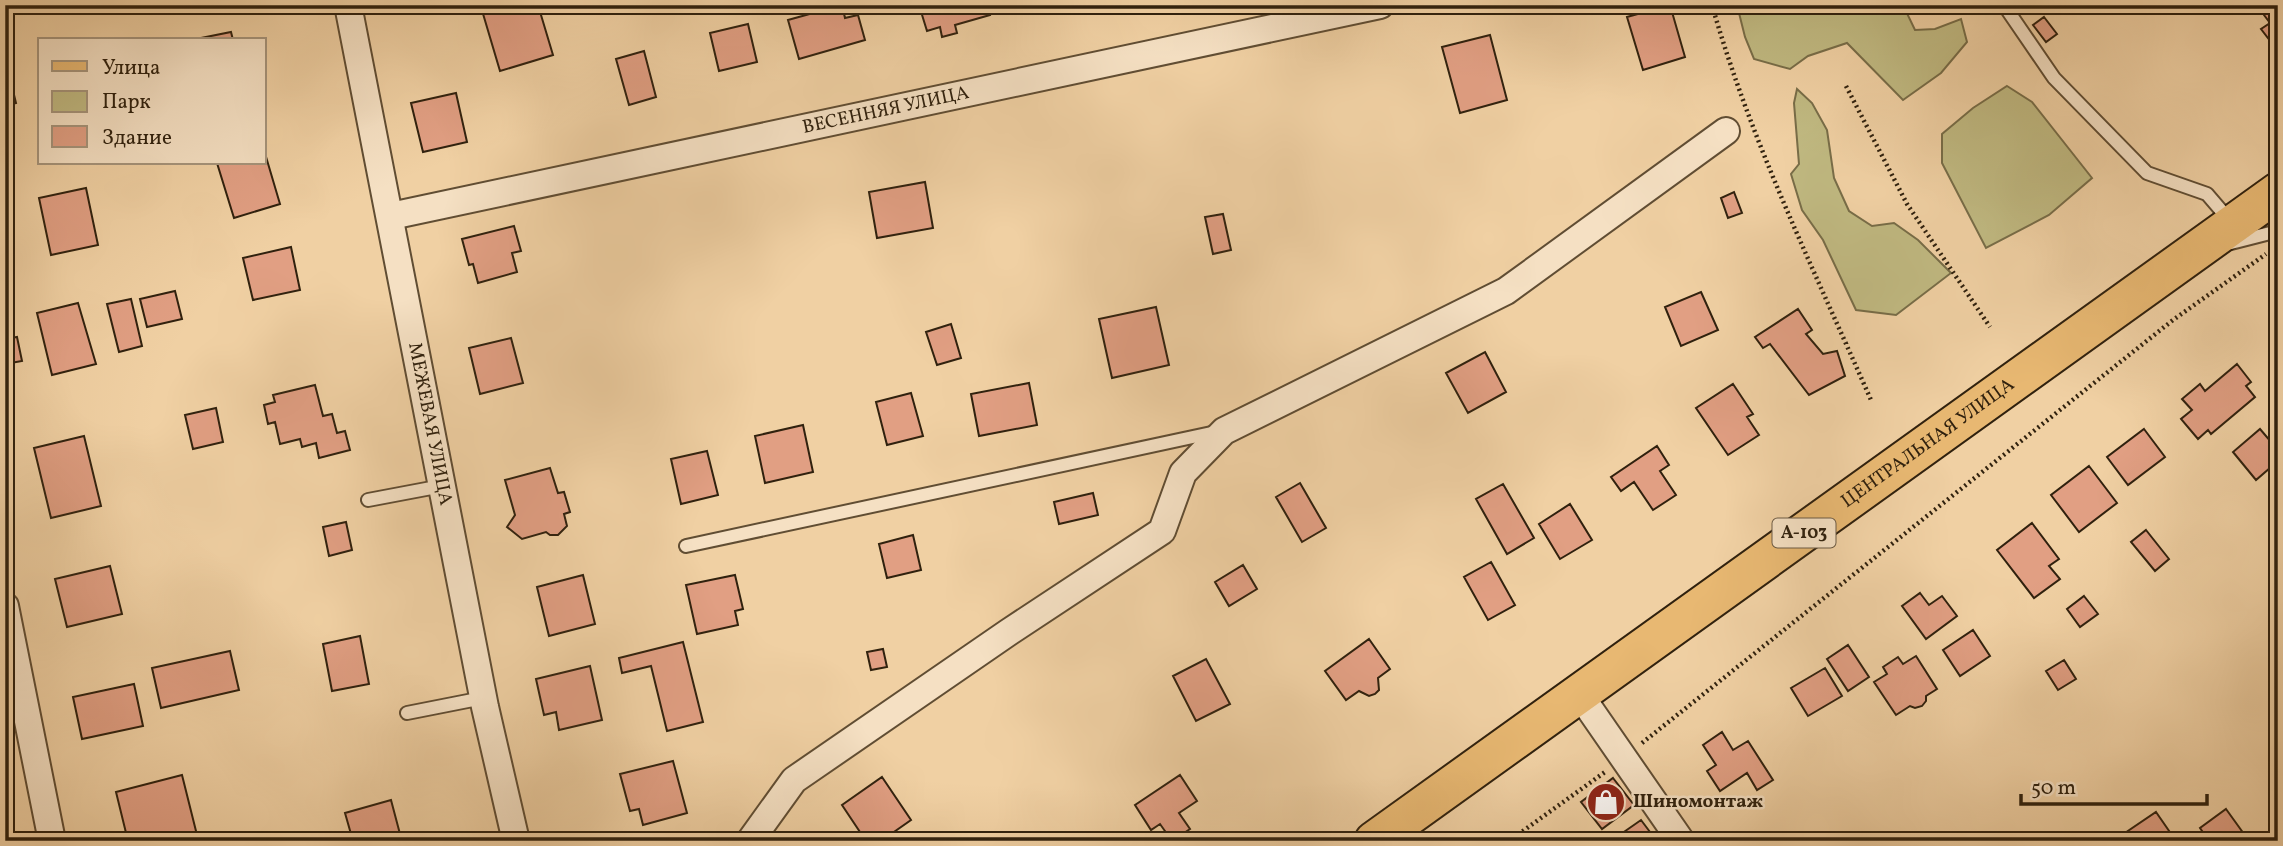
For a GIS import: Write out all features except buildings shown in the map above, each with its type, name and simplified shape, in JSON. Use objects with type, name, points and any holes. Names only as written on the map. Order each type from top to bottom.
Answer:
[{"type":"main road","name":"ЦЕНТРАЛЬНАЯ УЛИЦА","points":[[1374,841],[2278,192]]},
{"type":"street","name":"МЕЖЕВАЯ УЛИЦА","points":[[348,5],[483,698],[516,841]]},
{"type":"street","name":"ВЕСЕННЯЯ УЛИЦА","points":[[391,216],[1380,5]]},
{"type":"street","points":[[750,841],[794,780],[1009,632],[1163,531],[1182,472],[1224,431],[1506,291],[1726,131]]},
{"type":"street","points":[[5,606],[52,841]]},
{"type":"street","points":[[1580,695],[1681,841]]},
{"type":"lane","points":[[2004,5],[2054,78],[2147,173],[2207,194],[2234,225]]},
{"type":"lane","points":[[2197,251],[2278,231]]},
{"type":"lane","points":[[686,546],[1224,431]]},
{"type":"lane","points":[[368,500],[442,486]]},
{"type":"lane","points":[[407,713],[483,698]]},
{"type":"path","points":[[1712,5],[1760,149],[1871,400]]},
{"type":"path","points":[[1846,86],[1908,204],[1990,327]]},
{"type":"path","points":[[1509,841],[1623,759],[2173,320],[2267,254]]},
{"type":"green space","points":[[1737,5],[1903,5],[1915,30],[1935,29],[1961,19],[1967,42],[1941,73],[1903,100],[1847,43],[1808,56],[1790,69],[1754,59]]},
{"type":"green space","points":[[2007,86],[2032,102],[2092,178],[2049,215],[1986,248],[1942,163],[1942,134],[1973,108]]},
{"type":"green space","points":[[1797,89],[1812,103],[1827,130],[1834,178],[1849,211],[1872,226],[1894,223],[1918,240],[1951,273],[1896,315],[1856,310],[1823,240],[1802,210],[1791,174],[1799,164],[1794,103]]},
{"type":"place","name":"Шиномонтаж","points":[[1606,802]]}]
